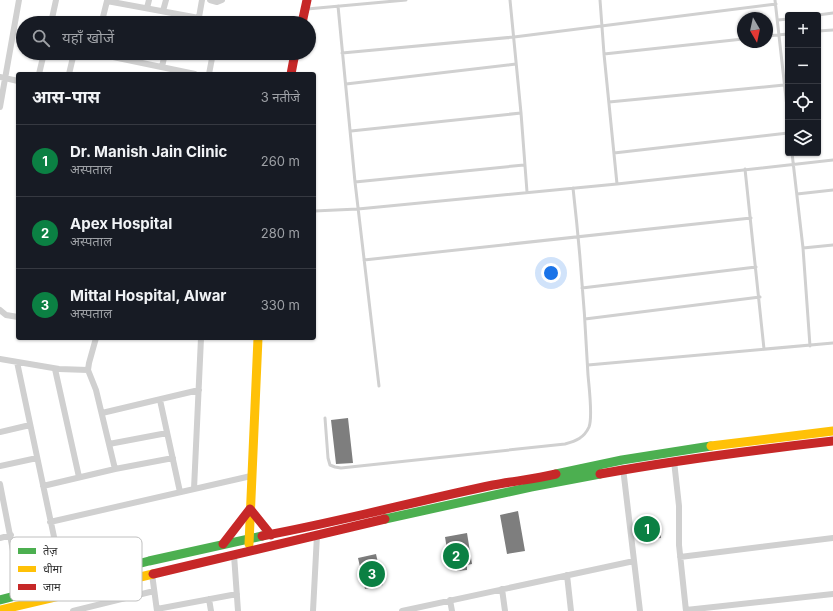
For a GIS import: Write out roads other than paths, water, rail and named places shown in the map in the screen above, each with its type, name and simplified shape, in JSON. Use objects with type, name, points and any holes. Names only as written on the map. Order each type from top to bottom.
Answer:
[{"type":"main road","points":[[304,16],[306,5]]},
{"type":"main road","points":[[291,72],[294,60]]},
{"type":"main road","points":[[249,551],[257,340]]},
{"type":"main road","points":[[142,576],[470,500],[833,430]]},
{"type":"main road","points":[[142,563],[223,544],[316,526],[481,488],[538,478],[622,460],[765,444],[833,441]]},
{"type":"main road","points":[[250,509],[271,535]]},
{"type":"main road","points":[[223,544],[250,509]]},
{"type":"main road","points":[[0,600],[10,597]]},
{"type":"main road","points":[[0,610],[38,601]]},
{"type":"street","points":[[0,107],[2,77],[19,0]]},
{"type":"street","points":[[53,16],[56,0]]},
{"type":"street","points":[[103,16],[107,0],[182,16]]},
{"type":"street","points":[[147,8],[149,0]]},
{"type":"street","points":[[163,11],[166,0]]},
{"type":"street","points":[[199,16],[202,0]]},
{"type":"street","points":[[210,0],[217,2],[222,0]]},
{"type":"street","points":[[40,72],[43,60]]},
{"type":"street","points":[[69,72],[72,60]]},
{"type":"street","points":[[135,60],[186,72]]},
{"type":"street","points":[[162,67],[164,60]]},
{"type":"street","points":[[209,72],[212,60]]},
{"type":"street","points":[[2,77],[16,80]]},
{"type":"street","points":[[0,310],[6,315],[16,317]]},
{"type":"street","points":[[95,340],[88,370],[94,382],[115,469]]},
{"type":"street","points":[[194,489],[201,340]]},
{"type":"street","points":[[0,359],[54,369],[88,370]]},
{"type":"street","points":[[17,362],[53,537]]},
{"type":"street","points":[[54,369],[79,478]]},
{"type":"street","points":[[102,413],[199,390]]},
{"type":"street","points":[[160,400],[180,492]]},
{"type":"street","points":[[0,431],[30,425]]},
{"type":"street","points":[[110,444],[168,433]]},
{"type":"street","points":[[0,466],[37,458]]},
{"type":"street","points":[[43,486],[115,469],[173,458]]},
{"type":"street","points":[[622,460],[640,611]]},
{"type":"street","points":[[674,461],[679,506],[680,557],[686,611],[833,594]]},
{"type":"street","points":[[50,522],[251,476]]},
{"type":"street","points":[[0,484],[11,535],[0,538]]},
{"type":"street","points":[[313,611],[317,535]]},
{"type":"street","points":[[680,557],[833,538]]},
{"type":"street","points":[[234,555],[238,611]]},
{"type":"street","points":[[402,611],[634,561]]},
{"type":"street","points":[[152,574],[157,610],[237,594]]},
{"type":"street","points":[[567,575],[571,611]]},
{"type":"street","points":[[502,589],[505,611]]},
{"type":"street","points":[[142,594],[154,591]]},
{"type":"street","points":[[209,599],[211,611]]},
{"type":"street","points":[[450,600],[452,611]]},
{"type":"street","points":[[73,611],[114,601]]},
{"type":"lane","points":[[306,5],[338,6],[380,1],[406,0]]},
{"type":"lane","points":[[510,0],[527,192]]},
{"type":"lane","points":[[600,0],[601,26],[617,184]]},
{"type":"lane","points":[[775,0],[785,93]]},
{"type":"lane","points":[[342,53],[514,37],[776,4]]},
{"type":"lane","points":[[338,6],[355,182],[379,386]]},
{"type":"lane","points":[[821,15],[833,13]]},
{"type":"lane","points":[[778,20],[785,19]]},
{"type":"lane","points":[[821,32],[833,30]]},
{"type":"lane","points":[[773,36],[785,34]]},
{"type":"lane","points":[[604,54],[737,40]]},
{"type":"lane","points":[[346,84],[516,64]]},
{"type":"lane","points":[[609,102],[784,85]]},
{"type":"lane","points":[[350,131],[521,113]]},
{"type":"lane","points":[[614,153],[785,133]]},
{"type":"lane","points":[[792,156],[803,248],[810,346]]},
{"type":"lane","points":[[316,211],[358,209],[617,184],[833,160]]},
{"type":"lane","points":[[355,182],[524,165]]},
{"type":"lane","points":[[746,169],[764,349]]},
{"type":"lane","points":[[325,418],[328,458],[330,465],[341,468],[566,444],[577,440],[585,434],[590,425],[588,366],[573,188]]},
{"type":"lane","points":[[797,194],[833,190]]},
{"type":"lane","points":[[364,260],[751,218]]},
{"type":"lane","points":[[803,248],[833,245]]},
{"type":"lane","points":[[582,288],[756,267]]},
{"type":"lane","points":[[585,319],[760,297]]},
{"type":"lane","points":[[588,366],[833,343]]},
{"type":"place","name":"Dr. Manish Jain Clinic","points":[[647,529]]},
{"type":"place","name":"Apex Hospital","points":[[456,556]]},
{"type":"place","name":"Mittal Hospital, Alwar","points":[[372,574]]}]
